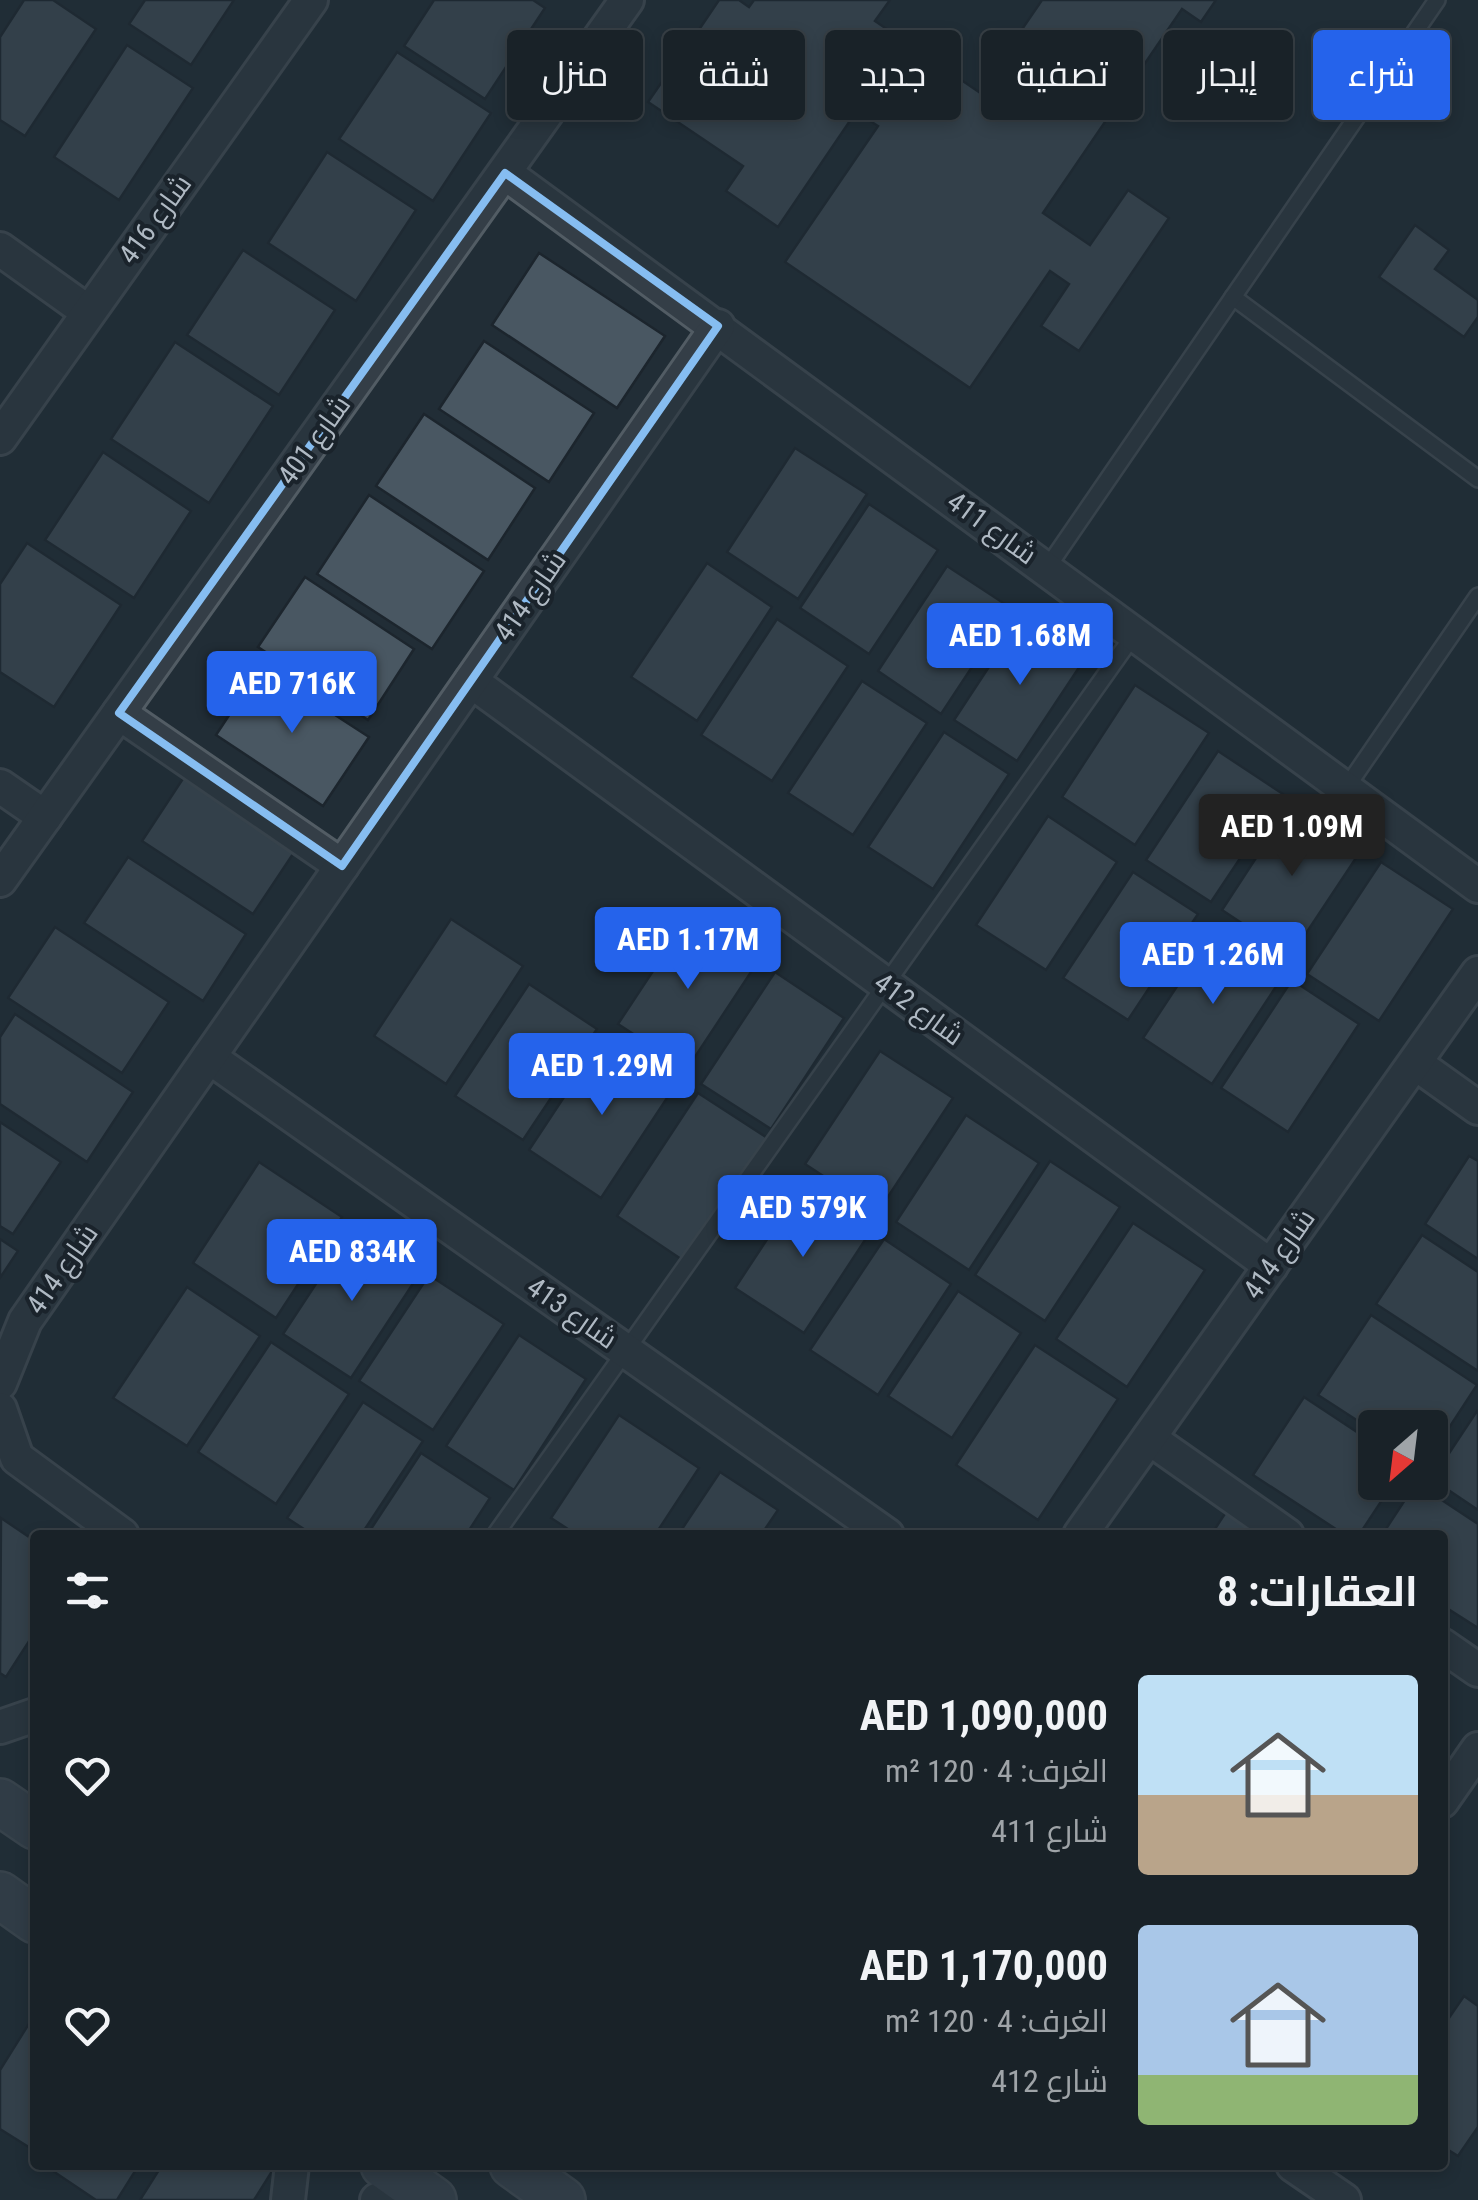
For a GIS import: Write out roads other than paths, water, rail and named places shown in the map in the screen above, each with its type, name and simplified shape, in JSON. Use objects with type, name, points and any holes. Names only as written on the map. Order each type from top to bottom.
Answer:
[{"type":"street","name":"شارع 416","points":[[0,438],[311,0]]},
{"type":"street","name":"شارع 401","points":[[0,880],[627,0]]},
{"type":"street","name":"شارع 411","points":[[505,173],[1478,886]]},
{"type":"street","points":[[0,249],[88,312]]},
{"type":"street","name":"شارع 414","points":[[0,1383],[25,1321],[718,326]]},
{"type":"street","name":"شارع 412","points":[[471,681],[1271,1266]]},
{"type":"street","points":[[119,712],[342,866]]},
{"type":"street","points":[[0,786],[45,817]]},
{"type":"street","name":"شارع 414","points":[[1084,1530],[1478,973]]},
{"type":"street","name":"شارع 413","points":[[209,1056],[880,1530]]},
{"type":"street","points":[[1415,1062],[1478,1108]]},
{"type":"street","points":[[0,1409],[17,1458],[115,1530]]},
{"type":"street","points":[[1149,1438],[1279,1530]]},
{"type":"street","points":[[1448,1648],[1478,1670]]},
{"type":"street","points":[[0,1727],[30,1718]]},
{"type":"street","points":[[1448,1792],[1476,1756]]},
{"type":"street","points":[[0,1802],[30,1823]]},
{"type":"street","points":[[0,1895],[30,1916]]},
{"type":"street","points":[[288,2200],[291,2170]]},
{"type":"street","points":[[391,2170],[430,2197]]},
{"type":"street","points":[[521,2170],[562,2200]]},
{"type":"street","points":[[1300,2170],[1344,2200]]},
{"type":"street","points":[[377,2200],[430,2197]]},
{"type":"lane","points":[[1047,568],[1437,0]]},
{"type":"lane","points":[[1233,297],[1478,479]]},
{"type":"lane","points":[[1346,788],[1478,596]]},
{"type":"lane","points":[[499,1530],[1135,632]]}]
